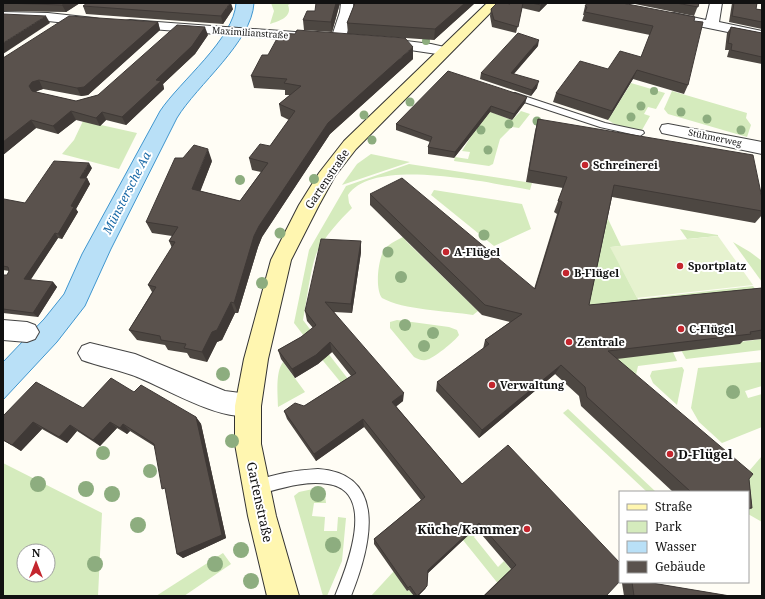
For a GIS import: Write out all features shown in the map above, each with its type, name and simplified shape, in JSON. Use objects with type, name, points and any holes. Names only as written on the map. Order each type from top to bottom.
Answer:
[{"type":"street","points":[[338,39],[347,12],[347,3]]},
{"type":"street","name":"Gartenstraße","points":[[283,596],[256,488],[248,444],[248,406],[256,359],[281,260],[294,232],[328,173],[350,145],[494,3]]},
{"type":"street","points":[[712,25],[716,3]]},
{"type":"street","points":[[51,29],[85,8]]},
{"type":"street","points":[[658,14],[762,35]]},
{"type":"street","name":"Maximilianstraße","points":[[3,16],[67,18],[174,28],[352,40]]},
{"type":"street","points":[[158,42],[174,28]]},
{"type":"street","points":[[368,42],[408,44],[444,52]]},
{"type":"street","name":"Stühmerweg","points":[[668,129],[762,148]]},
{"type":"street","points":[[3,330],[27,332]]},
{"type":"street","points":[[90,353],[135,365],[224,403],[248,406]]},
{"type":"lane","points":[[501,91],[604,125],[640,133]]},
{"type":"lane","points":[[256,488],[296,478],[323,477],[336,478],[348,485],[356,493],[362,520],[362,535],[358,556],[343,596]]},
{"type":"green space","points":[[271,3],[292,3],[288,5],[289,13],[284,18],[270,24],[274,11]]},
{"type":"green space","points":[[631,83],[665,93],[656,109],[648,107],[644,114],[650,116],[642,130],[616,125],[608,120]]},
{"type":"green space","points":[[672,91],[747,113],[746,118],[751,125],[747,137],[668,114],[664,109]]},
{"type":"green space","points":[[478,107],[512,120],[521,111],[530,114],[519,128],[512,127],[500,139],[493,164],[489,166],[454,161],[455,157],[468,159],[470,152],[462,151],[470,138]]},
{"type":"green space","points":[[83,121],[137,133],[119,169],[62,154],[74,140]]},
{"type":"green space","points":[[371,154],[410,162],[342,185],[357,164]]},
{"type":"green space","points":[[409,164],[532,183],[530,190],[462,178],[406,174],[382,177],[361,183],[348,195],[349,203],[352,208],[328,234],[317,252],[312,267],[303,320],[325,349],[317,353],[294,323],[309,250],[346,186]]},
{"type":"green space","points":[[434,190],[522,204],[531,229],[494,246],[431,195]]},
{"type":"green space","points":[[605,218],[608,219],[621,246],[611,247],[643,309],[585,306]]},
{"type":"green space","points":[[680,229],[718,235],[718,236],[687,239]]},
{"type":"green space","name":"Sportplatz","points":[[718,236],[753,285],[637,298],[610,247]]},
{"type":"green space","points":[[403,237],[478,311],[473,315],[426,310],[391,302],[382,298],[378,288],[381,256],[387,247]]},
{"type":"green space","points":[[733,242],[762,261],[762,282]]},
{"type":"green space","points":[[753,286],[756,290],[641,303],[639,299]]},
{"type":"green space","points":[[397,320],[449,327],[457,330],[459,335],[434,357],[422,360],[414,357],[390,328],[390,322]]},
{"type":"green space","points":[[762,339],[762,350],[686,359],[681,350]]},
{"type":"green space","points":[[327,352],[348,379],[342,384],[320,357]]},
{"type":"green space","points":[[673,352],[677,361],[638,366],[635,379],[612,355]]},
{"type":"green space","points":[[283,362],[305,392],[278,407],[278,378],[280,367]]},
{"type":"green space","points":[[762,362],[762,386],[745,391],[748,398],[762,394],[762,427],[722,443],[699,422],[691,408],[698,368]]},
{"type":"green space","points":[[682,367],[684,370],[677,405],[653,383],[650,376],[652,371]]},
{"type":"green space","points":[[568,409],[655,491],[646,491],[563,413]]},
{"type":"green space","points":[[762,456],[762,522],[749,515],[749,491],[732,491]]},
{"type":"green space","points":[[3,463],[102,513],[98,596],[3,596]]},
{"type":"green space","points":[[313,489],[325,495],[326,503],[314,503],[312,516],[325,517],[324,531],[337,531],[338,517],[346,518],[342,561],[327,596],[323,596],[294,496],[299,492]]},
{"type":"green space","points":[[448,500],[476,534],[474,537],[498,567],[504,561],[533,596],[508,596],[438,509]]},
{"type":"green space","points":[[223,553],[231,564],[184,596],[156,596]]},
{"type":"green space","points":[[394,571],[407,591],[409,590],[414,596],[371,596]]},
{"type":"water","name":"Münstersche Aa","points":[[236,3],[254,3],[251,18],[244,33],[234,48],[186,105],[177,118],[111,249],[85,306],[57,342],[3,400],[3,362],[44,319],[64,294],[82,254],[160,111],[205,59],[226,31],[233,17]]},
{"type":"building","points":[[3,3],[65,3],[62,5]]},
{"type":"building","points":[[87,3],[230,3],[221,16],[83,6]]},
{"type":"building","points":[[316,3],[336,3],[331,22],[303,20],[307,11],[315,11]]},
{"type":"building","points":[[355,3],[465,3],[435,29],[347,23]]},
{"type":"building","points":[[497,3],[523,3],[518,27],[494,20],[491,9]]},
{"type":"building","points":[[531,3],[543,3],[541,5]]},
{"type":"building","points":[[587,3],[622,3],[695,17],[694,21],[703,22],[688,85],[637,70],[612,111],[556,93],[580,61],[608,69],[620,51],[641,57],[653,26],[585,12],[587,7],[585,6]]},
{"type":"building","points":[[676,3],[699,3],[698,7]]},
{"type":"building","points":[[734,3],[757,3],[756,9],[762,10],[762,22],[732,16]]},
{"type":"building","points":[[3,14],[46,16],[3,43]]},
{"type":"building","points":[[69,16],[158,22],[84,87],[77,88],[39,80],[32,82],[29,86],[32,91],[76,101],[98,95],[177,25],[205,27],[192,46],[156,80],[161,81],[122,117],[102,112],[96,118],[71,111],[53,126],[31,120],[3,142],[3,58]]},
{"type":"building","points":[[731,27],[762,33],[762,57],[731,50],[732,44],[728,43]]},
{"type":"building","points":[[297,30],[405,38],[413,47],[328,123],[259,226],[254,236],[234,303],[231,302],[217,330],[212,332],[202,352],[184,348],[186,344],[161,340],[160,336],[129,330],[156,287],[148,285],[175,242],[169,241],[178,227],[146,222],[175,158],[183,158],[194,145],[208,149],[192,189],[240,201],[268,163],[249,158],[260,144],[270,146],[295,111],[279,104],[301,86],[284,83],[287,79],[251,76],[262,55],[268,55],[280,33],[295,34]]},
{"type":"building","points":[[518,33],[539,40],[511,73],[539,81],[532,90],[481,73]]},
{"type":"building","points":[[448,71],[527,97],[514,114],[491,106],[455,152],[428,147],[432,137],[396,124]]},
{"type":"building","points":[[538,119],[753,155],[762,198],[762,211],[614,185],[589,305],[762,288],[762,330],[750,332],[751,334],[608,351],[753,474],[749,479],[752,508],[749,508],[749,491],[690,491],[587,397],[585,387],[561,365],[482,430],[437,382],[489,344],[485,340],[522,314],[485,305],[370,194],[402,178],[535,289],[562,202],[558,201],[567,177],[529,170]]},
{"type":"building","points":[[54,161],[89,163],[80,178],[87,178],[71,206],[74,207],[58,234],[55,233],[24,279],[53,282],[33,313],[3,309],[3,275],[7,275],[9,271],[8,267],[3,266],[3,200],[25,203]]},
{"type":"building","points":[[321,239],[361,241],[351,304],[325,302],[404,393],[392,402],[462,484],[508,445],[619,562],[619,582],[606,596],[484,596],[516,565],[479,523],[428,570],[427,586],[417,596],[410,586],[408,588],[374,539],[425,497],[363,419],[314,454],[284,411],[295,403],[304,406],[356,373],[330,342],[316,355],[292,369],[278,350],[301,337],[316,325],[305,311]]},
{"type":"building","points":[[111,378],[134,392],[141,385],[196,417],[222,535],[177,554],[165,488],[162,489],[154,444],[123,424],[120,428],[110,422],[93,440],[70,425],[59,437],[33,422],[12,445],[3,440],[3,416],[36,382],[83,408]]},
{"type":"building","points":[[632,583],[652,583],[730,596],[634,596]]},
{"type":"place","name":"Schreinerei","points":[[585,165]]},
{"type":"place","name":"A-Flügel","points":[[446,252]]},
{"type":"place","name":"Sportplatz","points":[[680,266]]},
{"type":"place","name":"B-Flügel","points":[[566,273]]},
{"type":"place","name":"C-Flügel","points":[[681,329]]},
{"type":"place","name":"Zentrale","points":[[569,342]]},
{"type":"place","name":"Verwaltung","points":[[492,385]]},
{"type":"place","name":"D-Flügel","points":[[670,454]]},
{"type":"place","name":"Küche/Kammer","points":[[527,529]]}]
